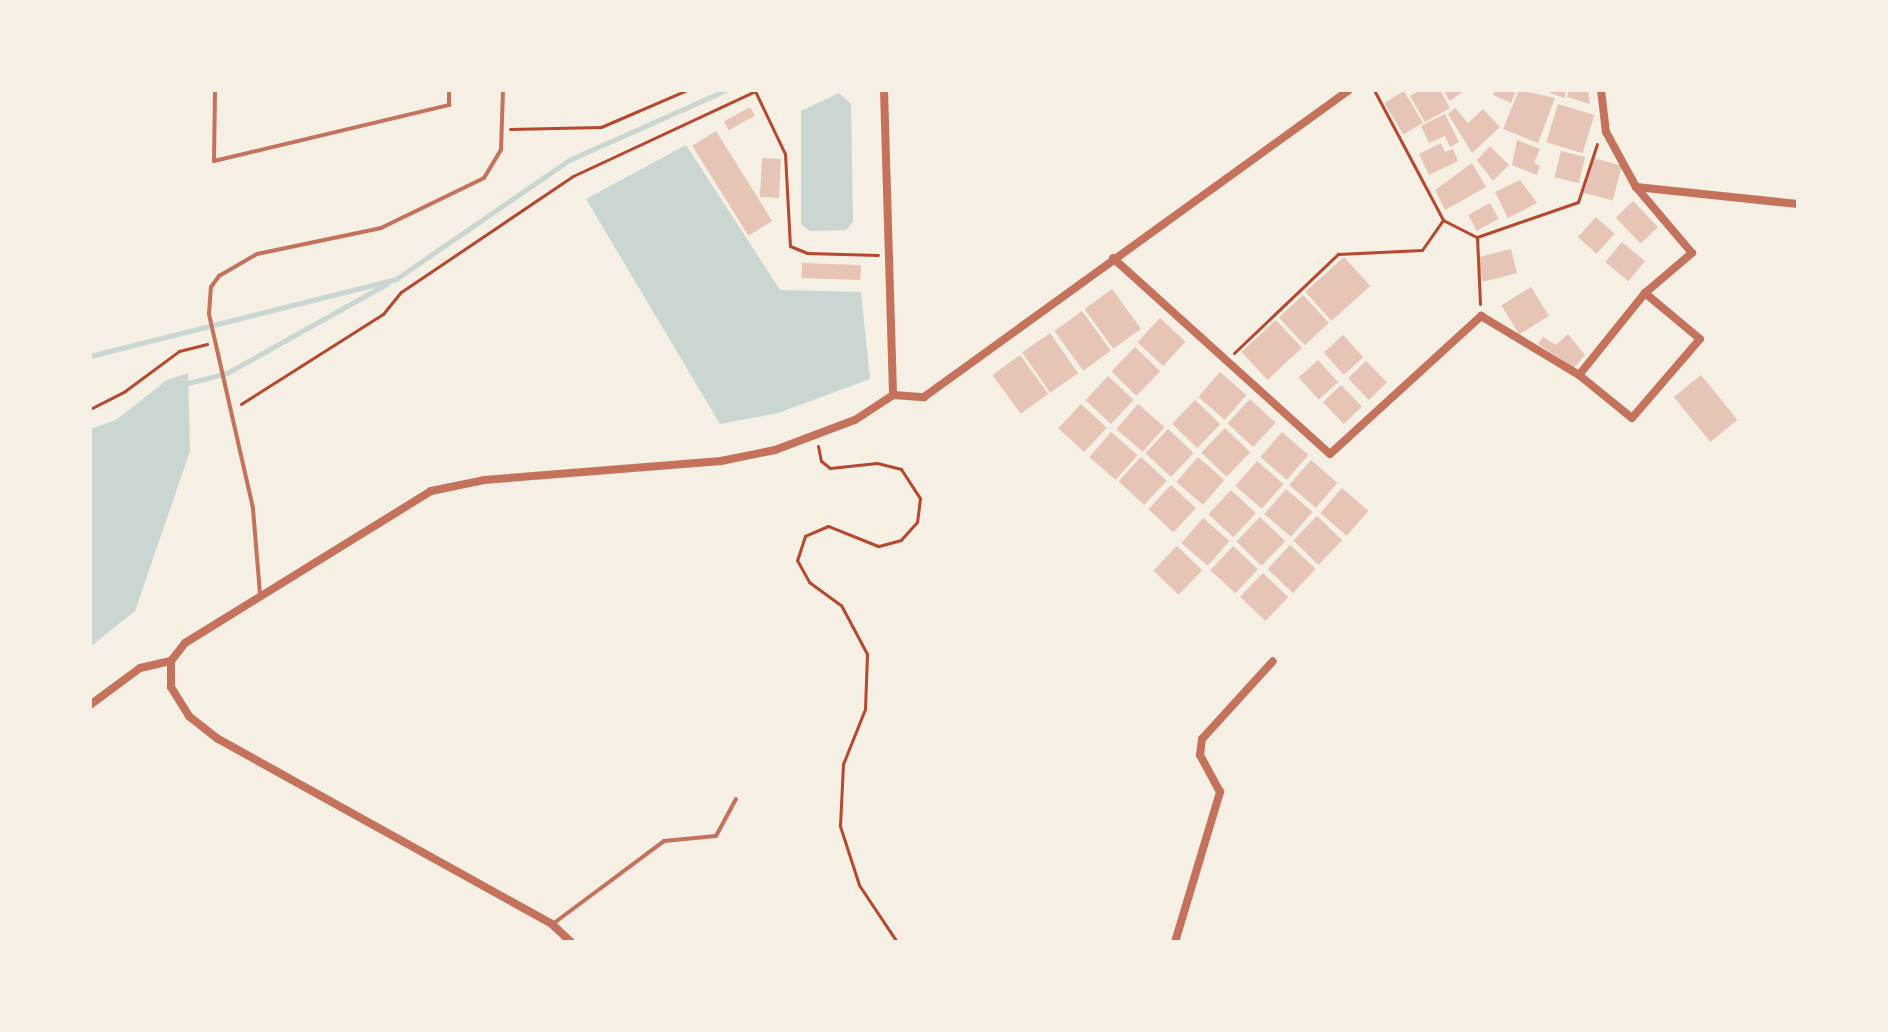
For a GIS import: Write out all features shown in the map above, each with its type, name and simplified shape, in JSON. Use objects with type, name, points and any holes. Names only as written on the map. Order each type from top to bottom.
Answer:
[{"type":"street","points":[[884,90],[893,395]]},
{"type":"street","points":[[571,942],[552,924],[218,739],[189,716],[171,687],[171,661],[185,643],[431,491],[484,480],[721,461],[855,420],[893,395],[924,397],[1349,90]]},
{"type":"street","points":[[1579,375],[1645,293],[1692,253],[1636,187],[1606,132],[1601,90]]},
{"type":"street","points":[[1636,187],[1798,204]]},
{"type":"street","points":[[1113,258],[1330,454],[1481,316],[1579,375],[1632,418],[1700,339],[1645,293]]},
{"type":"street","points":[[90,705],[140,668],[171,661]]},
{"type":"street","points":[[1175,942],[1220,792],[1200,755],[1202,739],[1273,661]]},
{"type":"lane","points":[[215,90],[214,161],[449,105],[449,90]]},
{"type":"lane","points":[[260,597],[253,508],[209,314],[211,287],[243,260],[272,249],[381,228],[484,178],[501,150],[503,90]]},
{"type":"lane","points":[[552,924],[664,841],[716,836],[736,799]]},
{"type":"path","points":[[502,129],[601,127],[687,90]]},
{"type":"path","points":[[1374,90],[1443,220],[1477,237],[1578,202],[1591,150],[1606,132]]},
{"type":"path","points":[[232,410],[383,314],[401,292],[573,176],[755,91],[785,154],[790,246],[807,253],[890,256]]},
{"type":"path","points":[[1226,360],[1338,254],[1422,250],[1443,220]]},
{"type":"path","points":[[1477,237],[1481,316]]},
{"type":"path","points":[[90,409],[125,391],[179,351],[216,342]]},
{"type":"path","points":[[825,431],[818,440],[821,461],[841,470],[877,463],[901,469],[917,486],[921,510],[910,532],[890,544],[866,543],[840,528],[815,529],[805,536],[797,560],[809,582],[841,605],[867,654],[865,709],[843,764],[840,826],[859,885],[897,942]]},
{"type":"shaded area","points":[[839,93],[851,104],[853,222],[846,230],[810,231],[801,224],[801,111]]},
{"type":"shaded area","points":[[686,145],[780,290],[861,292],[870,379],[778,413],[720,424],[586,199]]},
{"type":"shaded area","points":[[188,373],[190,451],[135,611],[90,647],[90,429],[116,420],[167,380]]},
{"type":"building","points":[[1420,90],[1440,90],[1450,108],[1425,122],[1410,96]]},
{"type":"building","points":[[1443,90],[1465,90],[1450,101]]},
{"type":"building","points":[[1495,90],[1516,90],[1511,103],[1493,95]]},
{"type":"building","points":[[1519,90],[1555,98],[1538,143],[1503,129]]},
{"type":"building","points":[[1543,90],[1567,90],[1564,98]]},
{"type":"building","points":[[1569,90],[1588,90],[1590,104],[1567,97]]},
{"type":"building","points":[[1404,91],[1423,123],[1403,135],[1384,103]]},
{"type":"building","points":[[1558,104],[1594,115],[1583,153],[1546,142]]},
{"type":"building","points":[[750,107],[755,116],[729,130],[724,122]]},
{"type":"building","points":[[1455,108],[1468,123],[1483,109],[1500,127],[1472,153],[1448,114]]},
{"type":"building","points":[[1445,114],[1459,142],[1450,147],[1445,136],[1429,143],[1421,126]]},
{"type":"building","points":[[716,131],[772,221],[748,236],[692,146]]},
{"type":"building","points":[[1517,140],[1540,149],[1534,163],[1540,166],[1537,175],[1512,165]]},
{"type":"building","points":[[1441,143],[1445,152],[1453,149],[1458,161],[1429,175],[1419,154]]},
{"type":"building","points":[[1490,146],[1509,165],[1493,181],[1477,160]]},
{"type":"building","points":[[1561,151],[1585,157],[1579,183],[1554,177]]},
{"type":"building","points":[[762,158],[781,159],[779,198],[760,197]]},
{"type":"building","points":[[1593,158],[1622,166],[1613,201],[1584,193]]},
{"type":"building","points":[[1472,163],[1486,187],[1445,210],[1435,190]]},
{"type":"building","points":[[1520,180],[1537,203],[1508,218],[1495,192]]},
{"type":"building","points":[[1633,201],[1658,227],[1641,244],[1616,218]]},
{"type":"building","points":[[1490,203],[1499,219],[1477,231],[1468,215]]},
{"type":"building","points":[[1596,217],[1615,234],[1597,254],[1578,237]]},
{"type":"building","points":[[1622,242],[1645,261],[1628,281],[1605,262]]},
{"type":"building","points":[[1511,249],[1517,273],[1483,282],[1477,257]]},
{"type":"building","points":[[1344,257],[1370,286],[1331,321],[1305,292]]},
{"type":"building","points":[[802,263],[861,265],[860,280],[801,278]]},
{"type":"building","points":[[1531,287],[1549,316],[1519,334],[1501,306]]},
{"type":"building","points":[[1112,289],[1141,329],[1113,349],[1084,309]]},
{"type":"building","points":[[1303,295],[1329,323],[1305,345],[1279,318]]},
{"type":"building","points":[[1082,311],[1111,351],[1083,371],[1054,331]]},
{"type":"building","points":[[1160,318],[1186,342],[1163,366],[1137,342]]},
{"type":"building","points":[[1276,320],[1302,348],[1268,380],[1242,352]]},
{"type":"building","points":[[1050,333],[1078,373],[1050,393],[1022,353]]},
{"type":"building","points":[[1568,334],[1585,355],[1574,368],[1538,344],[1543,337],[1556,345]]},
{"type":"building","points":[[1343,335],[1363,357],[1344,375],[1324,352]]},
{"type":"building","points":[[1135,347],[1160,371],[1137,396],[1111,371]]},
{"type":"building","points":[[1020,355],[1048,394],[1021,414],[992,375]]},
{"type":"building","points":[[1318,360],[1338,382],[1319,400],[1299,377]]},
{"type":"building","points":[[1366,361],[1387,383],[1369,400],[1348,378]]},
{"type":"building","points":[[1220,372],[1246,395],[1225,420],[1198,397]]},
{"type":"building","points":[[1701,375],[1738,420],[1710,442],[1674,397]]},
{"type":"building","points":[[1108,376],[1134,400],[1111,424],[1085,400]]},
{"type":"building","points":[[1341,385],[1362,407],[1344,424],[1323,402]]},
{"type":"building","points":[[1250,399],[1276,423],[1253,447],[1227,423]]},
{"type":"building","points":[[1195,400],[1220,424],[1197,448],[1172,424]]},
{"type":"building","points":[[1081,404],[1107,428],[1084,452],[1058,428]]},
{"type":"building","points":[[1138,404],[1164,427],[1143,452],[1116,429]]},
{"type":"building","points":[[1225,428],[1250,452],[1227,477],[1201,452]]},
{"type":"building","points":[[1168,429],[1194,453],[1171,477],[1145,453]]},
{"type":"building","points":[[1111,432],[1137,455],[1116,480],[1089,457]]},
{"type":"building","points":[[1282,432],[1308,455],[1287,480],[1260,457]]},
{"type":"building","points":[[1141,457],[1167,481],[1144,505],[1118,481]]},
{"type":"building","points":[[1198,457],[1224,480],[1203,505],[1176,482]]},
{"type":"building","points":[[1311,460],[1337,483],[1316,508],[1289,485]]},
{"type":"building","points":[[1257,461],[1283,484],[1262,509],[1235,486]]},
{"type":"building","points":[[1171,485],[1196,508],[1173,532],[1148,509]]},
{"type":"building","points":[[1342,488],[1368,511],[1347,536],[1320,513]]},
{"type":"building","points":[[1286,489],[1312,512],[1291,537],[1264,514]]},
{"type":"building","points":[[1231,490],[1256,513],[1233,537],[1208,514]]},
{"type":"building","points":[[1317,516],[1342,540],[1319,565],[1293,540]]},
{"type":"building","points":[[1260,517],[1285,541],[1262,566],[1236,541]]},
{"type":"building","points":[[1203,518],[1229,541],[1208,566],[1181,543]]},
{"type":"building","points":[[1290,545],[1316,569],[1293,593],[1267,569]]},
{"type":"building","points":[[1177,546],[1202,570],[1179,595],[1153,570]]},
{"type":"building","points":[[1233,546],[1258,569],[1235,593],[1210,570]]},
{"type":"building","points":[[1263,573],[1288,597],[1265,621],[1240,597]]},
{"type":"waterway","points":[[90,356],[396,279],[569,160],[726,90]]},
{"type":"waterway","points":[[188,383],[227,373],[388,283]]}]
